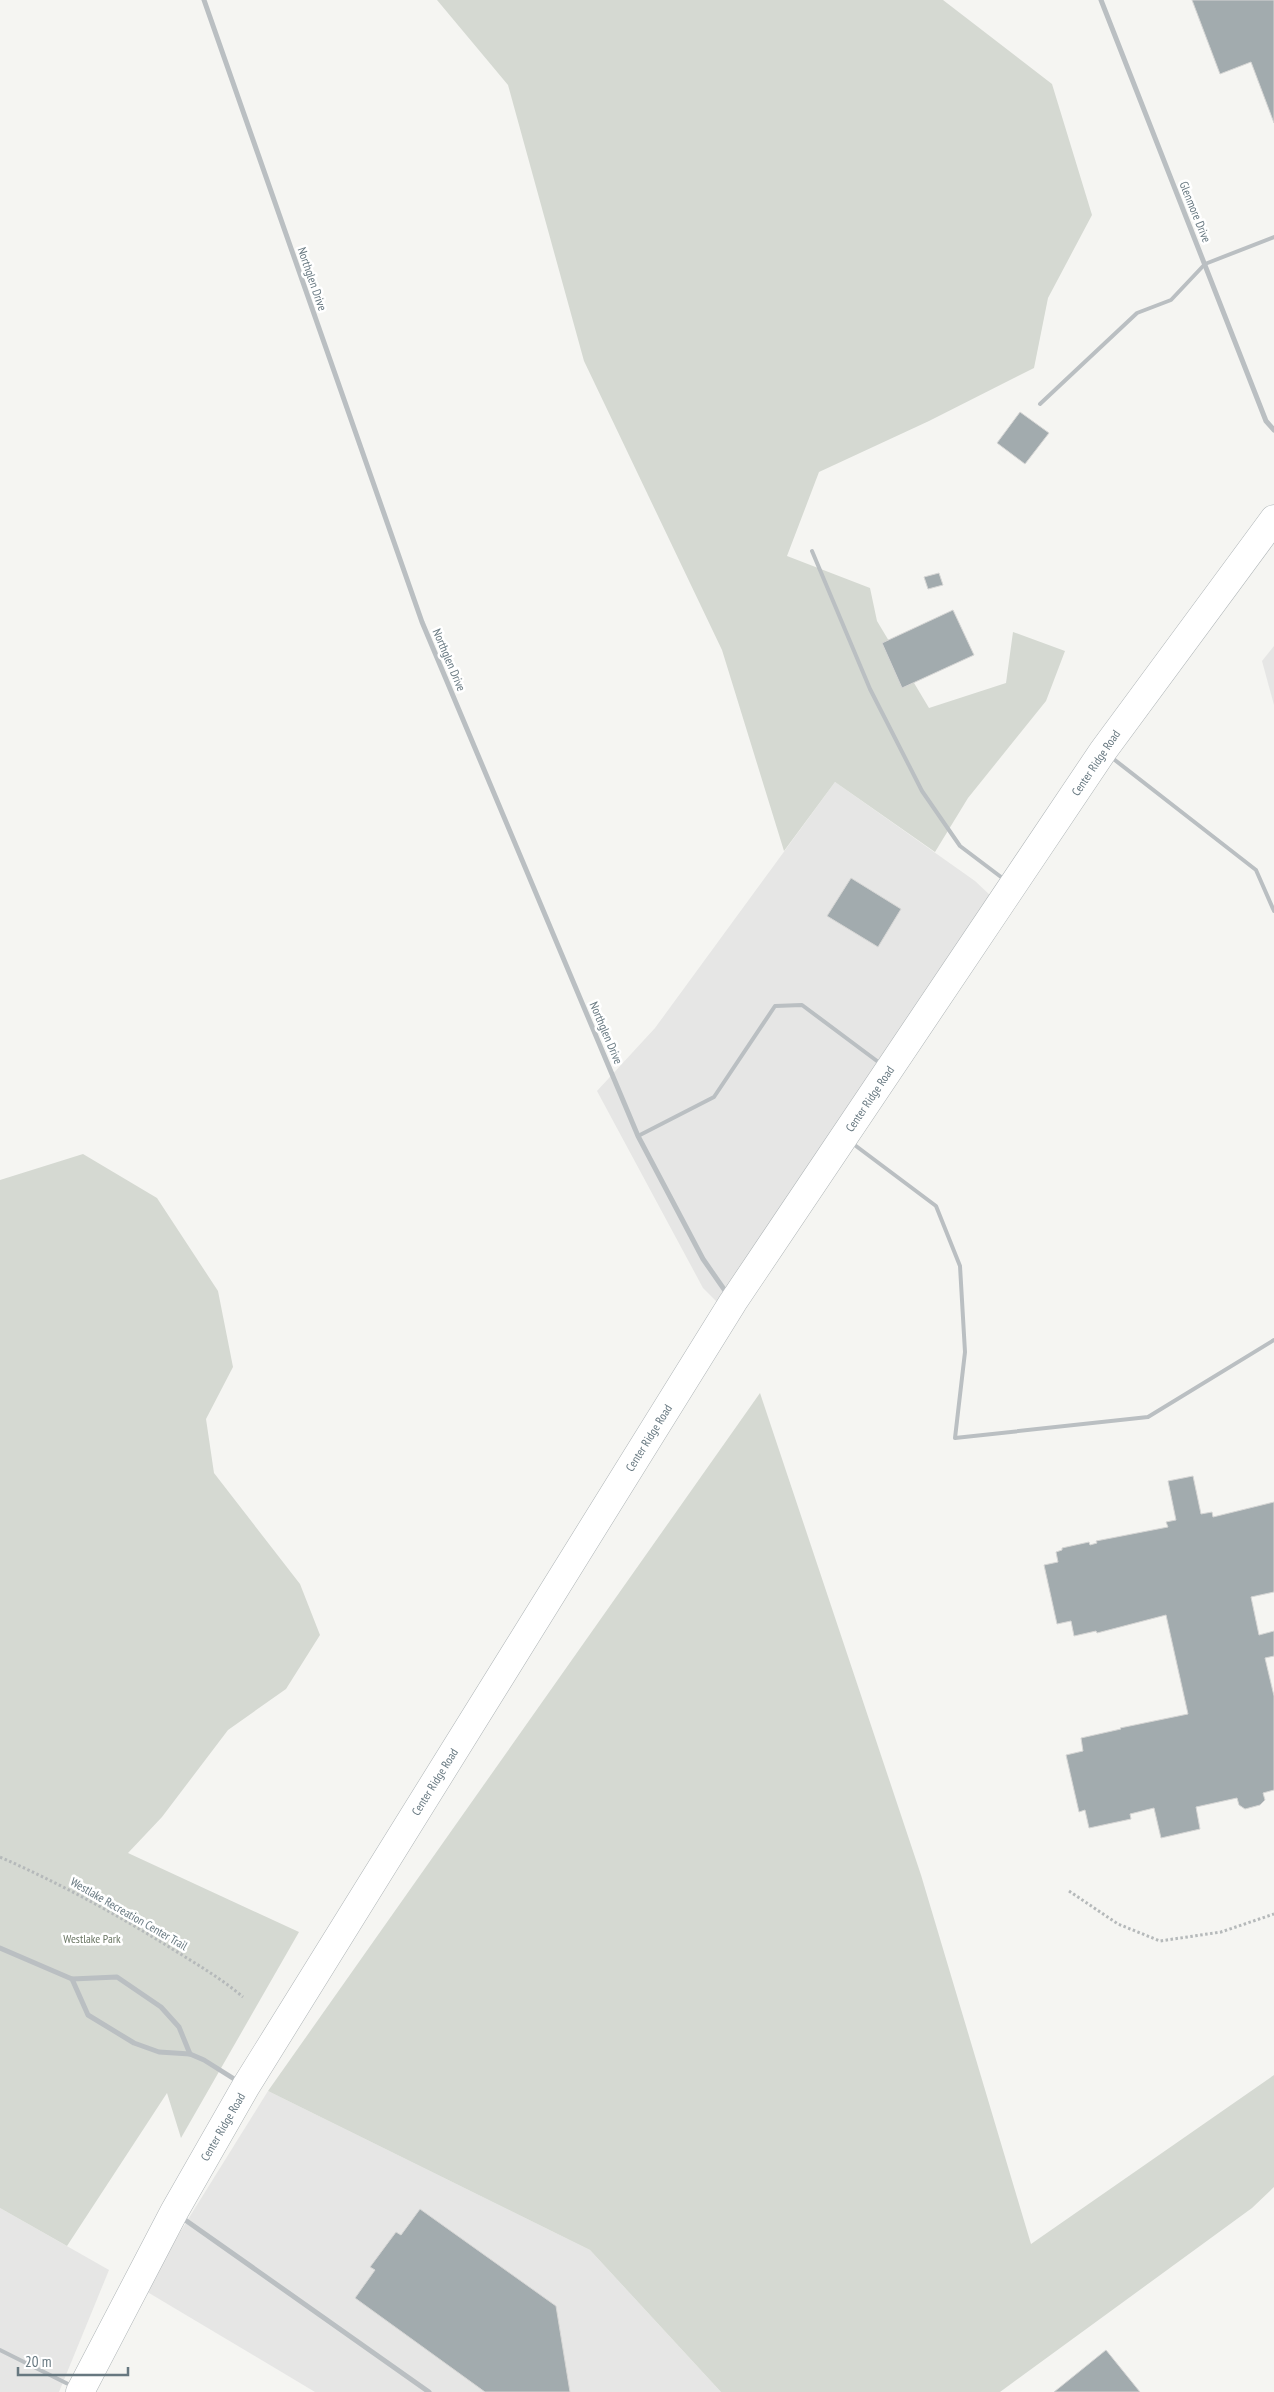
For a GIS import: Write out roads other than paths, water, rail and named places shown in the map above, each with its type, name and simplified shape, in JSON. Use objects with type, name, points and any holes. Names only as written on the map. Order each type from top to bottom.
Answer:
[{"type":"main road","name":"Center Ridge Road","points":[[80,2391],[174,2212],[246,2086],[733,1302],[1103,751],[1274,519]]},
{"type":"street","name":"Northglen Drive","points":[[204,0],[422,622],[638,1136],[703,1259],[733,1302]]},
{"type":"street","name":"Glenmore Drive","points":[[1101,0],[1266,421],[1274,430]]},
{"type":"street","points":[[0,1948],[72,1979],[117,1977],[160,2007],[179,2027],[190,2054]]},
{"type":"street","points":[[72,1979],[88,2015],[134,2043],[159,2052],[190,2054],[204,2060],[246,2086]]},
{"type":"street","points":[[174,2212],[429,2392]]},
{"type":"lane","points":[[1040,404],[1138,313],[1171,300],[1205,264],[1274,237]]},
{"type":"lane","points":[[812,551],[870,689],[922,790],[960,846],[1013,886]]},
{"type":"lane","points":[[1103,751],[1256,870],[1274,911]]},
{"type":"lane","points":[[638,1136],[714,1098],[776,1006],[802,1005],[889,1070]]},
{"type":"lane","points":[[844,1137],[936,1206],[960,1266],[965,1352],[955,1438],[1148,1417],[1274,1340]]},
{"type":"lane","points":[[0,2350],[80,2391]]},
{"type":"park label","name":"Westlake Park","points":[[92,1939]]}]
